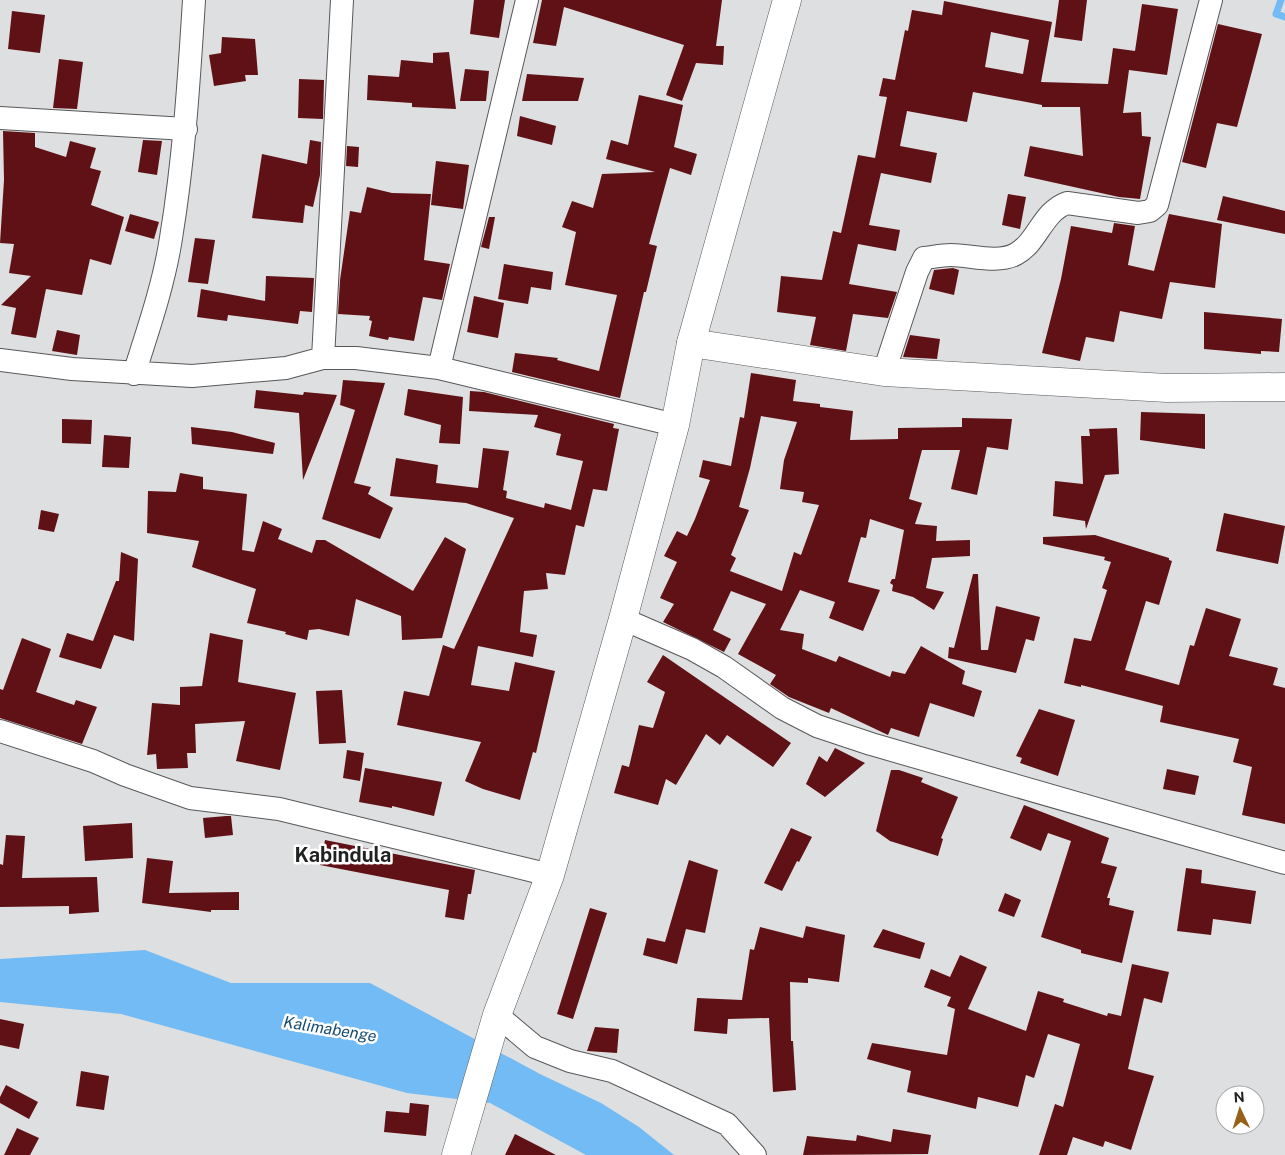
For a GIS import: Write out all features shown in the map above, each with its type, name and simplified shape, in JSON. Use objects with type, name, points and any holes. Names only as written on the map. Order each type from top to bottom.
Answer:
[{"type":"main road","points":[[456,1155],[497,1015],[550,875],[623,619],[675,425],[691,343],[787,0]]},
{"type":"main road","points":[[691,343],[884,372],[1167,388],[1285,388]]},
{"type":"street","points":[[134,374],[152,315],[171,240],[186,129],[194,0]]},
{"type":"street","points":[[323,358],[342,0]]},
{"type":"street","points":[[439,368],[527,0]]},
{"type":"street","points":[[884,372],[917,272],[924,258],[951,255],[1000,258],[1015,255],[1024,248],[1057,206],[1066,203],[1138,213],[1150,211],[1157,205],[1211,0]]},
{"type":"street","points":[[0,118],[186,129]]},
{"type":"street","points":[[0,360],[134,374],[192,376],[277,369],[323,358],[356,358],[439,368],[675,425]]},
{"type":"street","points":[[623,619],[692,649],[724,667],[782,708],[817,726],[871,744],[1285,863]]},
{"type":"street","points":[[0,731],[93,761],[125,775],[190,798],[279,809],[550,875]]},
{"type":"street","points":[[497,1015],[535,1047],[570,1061],[612,1071],[727,1124],[755,1155]]},
{"type":"water","name":"Kalimabenge","points":[[145,950],[231,983],[370,983],[540,1074],[601,1103],[639,1127],[674,1155],[586,1155],[490,1103],[407,1093],[121,1014],[0,1002],[0,959]]},
{"type":"building","points":[[474,0],[505,0],[499,38],[470,34]]},
{"type":"building","points":[[542,0],[722,0],[716,46],[724,46],[723,65],[696,63],[682,101],[666,95],[684,45],[564,7],[556,46],[533,43]]},
{"type":"building","points":[[1059,0],[1087,0],[1082,41],[1054,37]]},
{"type":"building","points":[[944,1],[1052,22],[1041,82],[1108,84],[1113,48],[1135,51],[1142,4],[1178,9],[1167,75],[1129,70],[1123,113],[1141,112],[1142,136],[1151,137],[1140,199],[1119,197],[1024,176],[1030,146],[1083,156],[1080,107],[1042,107],[1042,105],[973,92],[967,122],[907,111],[900,146],[937,153],[931,183],[881,173],[869,225],[900,230],[896,251],[858,244],[849,284],[897,292],[888,318],[853,314],[846,351],[810,345],[816,317],[777,312],[781,276],[822,280],[833,231],[841,233],[858,155],[875,158],[887,97],[879,96],[883,78],[895,80],[905,30],[908,31],[912,10],[942,15]],"holes":[[[991,32],[1029,40],[1023,74],[985,67]]]},
{"type":"building","points":[[12,11],[45,15],[40,53],[8,49]]},
{"type":"building","points":[[1218,24],[1262,34],[1237,127],[1217,123],[1206,168],[1182,162]]},
{"type":"building","points":[[222,37],[255,39],[258,75],[245,75],[246,81],[214,86],[209,55],[221,53]]},
{"type":"building","points":[[449,52],[456,109],[412,107],[412,103],[367,100],[368,75],[399,77],[401,60],[433,63],[433,53]]},
{"type":"building","points":[[59,59],[83,62],[77,109],[53,108]]},
{"type":"building","points":[[465,69],[489,71],[486,101],[460,101]]},
{"type":"building","points":[[527,74],[584,78],[578,101],[522,101]]},
{"type":"building","points":[[299,79],[324,80],[323,119],[298,118]]},
{"type":"building","points":[[639,95],[683,105],[674,147],[697,154],[691,175],[670,168],[649,244],[657,246],[646,292],[644,292],[620,398],[512,372],[515,353],[558,358],[557,360],[599,371],[617,295],[565,285],[576,232],[562,227],[572,201],[593,208],[602,174],[655,172],[606,159],[611,140],[628,145]]},
{"type":"building","points":[[520,116],[556,126],[552,145],[517,136]]},
{"type":"building","points":[[3,131],[35,133],[35,147],[66,157],[70,141],[96,148],[90,168],[101,171],[91,205],[124,217],[111,265],[90,259],[82,295],[46,289],[36,338],[11,334],[16,308],[1,305],[31,276],[9,273],[14,244],[0,243],[4,180]]},
{"type":"building","points":[[143,140],[162,141],[157,175],[138,172]]},
{"type":"building","points":[[310,140],[321,142],[320,175],[313,207],[305,205],[303,223],[252,218],[262,154],[307,164]]},
{"type":"building","points":[[347,146],[359,147],[358,167],[346,166]]},
{"type":"building","points":[[436,161],[469,165],[463,209],[431,205]]},
{"type":"building","points":[[367,187],[392,193],[431,194],[424,260],[450,264],[442,300],[423,297],[414,341],[389,337],[388,340],[369,336],[372,321],[369,320],[370,316],[338,314],[340,280],[350,211],[361,213]]},
{"type":"building","points":[[1008,194],[1026,197],[1020,229],[1002,225]]},
{"type":"building","points":[[1223,196],[1285,211],[1285,234],[1217,220]]},
{"type":"building","points":[[130,214],[159,222],[154,239],[125,231]]},
{"type":"building","points":[[1169,214],[1222,224],[1215,288],[1170,282],[1162,319],[1120,311],[1114,342],[1086,337],[1080,361],[1042,353],[1061,279],[1071,226],[1112,233],[1114,223],[1135,226],[1128,265],[1154,271]]},
{"type":"building","points":[[489,217],[495,217],[489,249],[481,247]]},
{"type":"building","points":[[195,238],[215,240],[208,284],[188,282]]},
{"type":"building","points":[[504,264],[553,272],[551,290],[531,287],[528,304],[498,299]]},
{"type":"building","points":[[953,268],[959,270],[954,295],[929,289],[934,270]]},
{"type":"building","points":[[266,276],[314,278],[312,312],[300,311],[298,324],[228,315],[227,321],[197,317],[201,289],[265,301]]},
{"type":"building","points":[[474,296],[504,303],[498,338],[467,332]]},
{"type":"building","points":[[1204,312],[1282,319],[1279,352],[1261,351],[1261,354],[1204,349]]},
{"type":"building","points":[[57,330],[80,335],[77,355],[52,351]]},
{"type":"building","points":[[910,335],[940,339],[937,359],[903,357]]},
{"type":"building","points":[[751,373],[796,380],[793,401],[853,411],[850,440],[898,439],[898,428],[962,427],[962,418],[1012,419],[1008,450],[987,447],[977,495],[951,489],[960,450],[922,450],[909,499],[922,503],[915,524],[937,526],[936,541],[970,540],[970,556],[932,558],[926,588],[944,592],[934,610],[913,597],[892,591],[893,585],[890,583],[892,579],[895,579],[904,530],[870,519],[866,538],[861,537],[848,582],[880,590],[863,631],[829,618],[835,602],[800,590],[780,630],[804,634],[802,649],[836,662],[839,656],[890,677],[892,671],[905,674],[921,646],[965,671],[962,684],[982,691],[974,717],[930,703],[919,737],[891,728],[888,735],[831,708],[829,713],[789,697],[770,684],[776,675],[738,654],[766,604],[731,591],[713,630],[731,639],[724,652],[663,622],[674,604],[660,598],[677,562],[664,556],[677,531],[687,536],[695,519],[710,480],[699,477],[703,460],[731,466],[740,417],[744,418]],"holes":[[[761,416],[797,422],[784,460],[780,489],[804,492],[802,502],[819,505],[801,555],[794,552],[782,591],[730,571],[736,558],[731,555],[749,510],[739,507],[750,468]]]},
{"type":"building","points":[[343,380],[385,383],[354,483],[371,487],[368,494],[393,508],[380,539],[322,519],[355,410],[340,405]]},
{"type":"building","points":[[408,389],[463,397],[460,444],[439,443],[441,425],[404,415]]},
{"type":"building","points":[[256,390],[303,395],[304,392],[337,395],[303,480],[299,413],[254,408]]},
{"type":"building","points":[[470,391],[484,392],[614,424],[613,428],[619,429],[607,491],[593,489],[584,527],[576,525],[565,575],[546,573],[548,589],[524,591],[520,632],[537,635],[533,657],[478,646],[471,685],[509,691],[515,662],[555,671],[536,753],[533,752],[520,800],[483,789],[465,781],[481,742],[397,725],[404,691],[429,696],[443,645],[454,649],[514,518],[466,503],[390,496],[396,458],[438,465],[436,483],[478,488],[483,448],[509,451],[503,490],[507,491],[506,498],[544,508],[545,503],[571,510],[583,461],[556,455],[561,434],[534,427],[538,415],[469,411]]},
{"type":"building","points":[[1141,412],[1205,414],[1205,449],[1140,440]]},
{"type":"building","points":[[62,419],[92,420],[91,444],[62,443]]},
{"type":"building","points":[[191,427],[232,432],[275,443],[273,454],[192,444]]},
{"type":"building","points":[[1117,428],[1119,474],[1105,475],[1086,529],[1085,521],[1053,516],[1055,481],[1083,484],[1081,436],[1090,436],[1089,429]]},
{"type":"building","points":[[104,435],[131,437],[129,468],[102,467]]},
{"type":"building","points":[[180,473],[203,477],[203,489],[247,494],[242,550],[254,552],[263,521],[282,529],[278,539],[312,553],[316,540],[325,540],[413,591],[445,537],[466,549],[442,638],[402,640],[401,616],[356,599],[349,636],[319,629],[309,630],[307,640],[285,634],[286,632],[247,623],[256,589],[192,567],[199,541],[147,533],[148,491],[176,492]]},
{"type":"building","points":[[41,510],[59,514],[54,532],[38,529]]},
{"type":"building","points":[[1224,513],[1285,526],[1278,564],[1216,551]]},
{"type":"building","points":[[1095,535],[1169,558],[1172,561],[1159,605],[1146,601],[1125,670],[1179,685],[1190,645],[1194,646],[1206,608],[1241,619],[1229,656],[1278,668],[1273,685],[1285,688],[1285,824],[1242,815],[1252,767],[1233,762],[1239,739],[1160,722],[1163,706],[1081,685],[1081,687],[1064,683],[1074,638],[1091,641],[1107,590],[1102,588],[1111,562],[1104,560],[1105,557],[1043,544],[1043,537]]},
{"type":"building","points":[[121,552],[138,559],[134,641],[114,635],[101,669],[59,657],[67,633],[93,641],[116,581],[119,581]]},
{"type":"building","points":[[973,574],[978,574],[981,650],[988,650],[996,606],[1040,617],[1034,641],[1026,639],[1016,673],[948,658],[949,647],[954,648]]},
{"type":"building","points":[[210,633],[243,640],[238,682],[296,693],[280,770],[236,761],[245,721],[195,724],[196,753],[187,753],[188,768],[157,769],[156,754],[147,755],[152,703],[180,705],[180,687],[202,686]]},
{"type":"building","points":[[22,638],[51,649],[36,692],[74,705],[76,700],[97,707],[82,744],[0,718],[0,689],[3,690]]},
{"type":"building","points":[[663,655],[791,743],[773,767],[727,735],[720,745],[706,734],[676,785],[666,779],[658,805],[614,793],[622,765],[629,767],[639,725],[653,728],[665,692],[647,682]]},
{"type":"building","points":[[342,690],[346,743],[319,744],[316,691]]},
{"type":"building","points":[[1039,709],[1075,720],[1058,776],[1020,763],[1022,758],[1016,756]]},
{"type":"building","points":[[835,748],[865,763],[825,797],[806,784],[819,756],[827,762]]},
{"type":"building","points":[[347,750],[364,753],[360,781],[343,778]]},
{"type":"building","points":[[365,768],[442,782],[434,816],[392,806],[392,808],[359,802]]},
{"type":"building","points":[[1167,769],[1199,776],[1195,795],[1163,789]]},
{"type":"building","points":[[891,770],[899,770],[923,778],[921,782],[958,797],[941,838],[943,839],[938,856],[890,841],[876,831]]},
{"type":"building","points":[[1024,805],[1109,838],[1101,863],[1117,867],[1107,898],[1110,898],[1109,905],[1134,911],[1122,963],[1081,953],[1081,950],[1041,937],[1071,841],[1048,833],[1041,851],[1010,838]]},
{"type":"building","points":[[231,816],[233,835],[205,838],[203,818]]},
{"type":"building","points":[[132,823],[133,858],[85,861],[83,826]]},
{"type":"building","points":[[791,828],[812,837],[782,891],[764,883]]},
{"type":"building","points":[[6,835],[25,836],[22,878],[97,877],[99,912],[69,914],[69,906],[0,907],[0,864],[3,865]]},
{"type":"building","points":[[325,840],[475,870],[471,894],[468,894],[464,920],[445,917],[449,890],[320,865]]},
{"type":"building","points":[[147,858],[173,861],[169,893],[239,892],[239,910],[211,910],[211,912],[142,903]]},
{"type":"building","points":[[689,860],[718,870],[705,933],[686,929],[677,964],[643,955],[647,938],[665,942]]},
{"type":"building","points":[[1186,868],[1202,870],[1201,883],[1256,891],[1251,924],[1213,919],[1211,935],[1177,931]]},
{"type":"building","points":[[1005,893],[1021,900],[1014,917],[998,911]]},
{"type":"building","points":[[590,908],[607,913],[573,1019],[557,1014]]},
{"type":"building","points":[[806,926],[845,935],[839,982],[808,978],[808,983],[790,982],[791,1041],[793,1041],[796,1090],[773,1092],[769,1018],[728,1019],[727,1034],[694,1031],[697,998],[742,1000],[750,949],[754,950],[760,927],[803,938]]},
{"type":"building","points":[[883,929],[925,943],[920,959],[873,947]]},
{"type":"building","points":[[960,955],[987,967],[968,1009],[1026,1031],[1038,991],[1064,999],[1063,1002],[1107,1016],[1108,1013],[1121,1016],[1132,964],[1169,972],[1162,1003],[1144,998],[1128,1069],[1154,1076],[1131,1150],[1105,1141],[1103,1147],[1073,1137],[1067,1155],[1039,1155],[1055,1104],[1063,1107],[1080,1044],[1048,1034],[1034,1078],[1026,1075],[1018,1107],[978,1097],[976,1109],[907,1092],[911,1071],[867,1059],[872,1043],[947,1055],[955,1009],[947,1006],[951,997],[924,987],[931,969],[950,977]]},
{"type":"building","points":[[0,1019],[24,1024],[19,1049],[0,1045]]},
{"type":"building","points":[[595,1027],[619,1029],[617,1053],[587,1051]]},
{"type":"building","points":[[81,1071],[109,1076],[104,1110],[76,1106]]},
{"type":"building","points":[[6,1085],[38,1102],[29,1119],[0,1103],[0,1097]]},
{"type":"building","points":[[410,1103],[429,1105],[426,1136],[384,1132],[386,1111],[409,1113]]},
{"type":"building","points":[[17,1128],[39,1138],[30,1155],[4,1155]]},
{"type":"building","points":[[893,1129],[931,1135],[928,1154],[803,1155],[807,1136],[856,1141],[857,1135],[891,1142]]},
{"type":"building","points":[[515,1134],[556,1155],[505,1155]]},
{"type":"waterway","points":[[1281,0],[1276,14],[1285,17]]},
{"type":"district","name":"Kabindula","points":[[343,855]]}]
